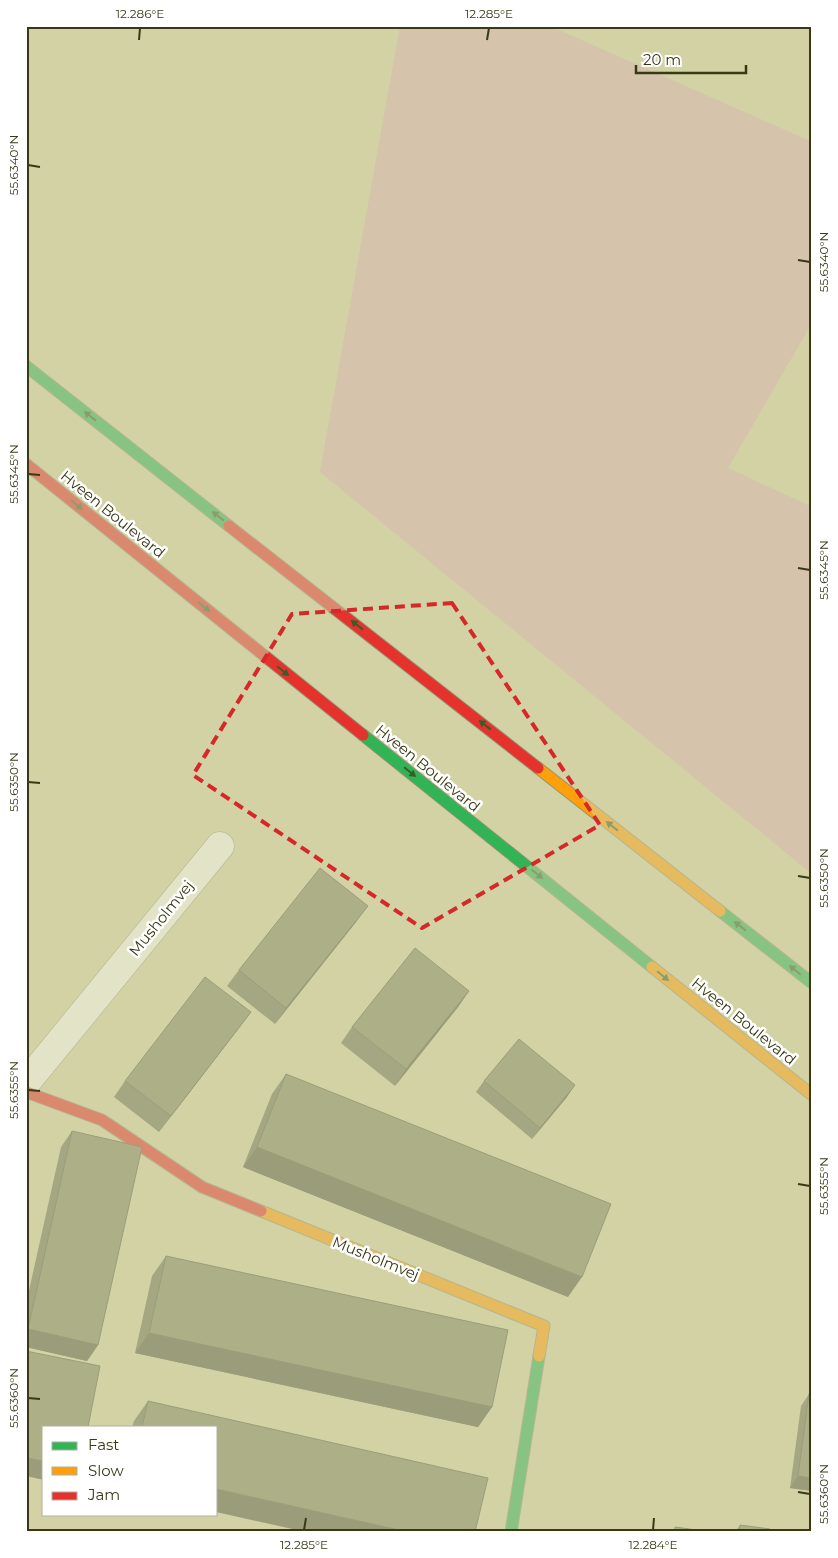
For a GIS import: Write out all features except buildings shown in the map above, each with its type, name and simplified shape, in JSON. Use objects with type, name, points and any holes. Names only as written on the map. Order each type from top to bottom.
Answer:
[{"type":"main road","points":[[26,366],[812,983]]},
{"type":"main road","name":"Hveen Boulevard","points":[[26,464],[812,1095]]},
{"type":"main road","name":"Musholmvej","points":[[26,1092],[102,1120],[202,1187],[544,1326],[511,1532]]},
{"type":"street","name":"Musholmvej","points":[[26,1083],[220,846]]},
{"type":"highlighted area","points":[[452,603],[600,825],[422,928],[193,775],[292,614]]},
{"type":"shaded area","points":[[400,26],[550,26],[812,142],[812,323],[728,468],[812,507],[812,874],[320,472]]},
{"type":"traffic: fast","points":[[26,366],[229,526]]},
{"type":"traffic: fast","points":[[363,735],[652,967]]},
{"type":"traffic: fast","points":[[720,911],[812,983]]},
{"type":"traffic: fast","points":[[511,1532],[539,1356]]},
{"type":"traffic: slow","points":[[538,768],[720,911]]},
{"type":"traffic: slow","points":[[652,967],[812,1095]]},
{"type":"traffic: slow","points":[[261,1211],[544,1326],[539,1356]]},
{"type":"traffic: jam","points":[[26,464],[363,735]]},
{"type":"traffic: jam","points":[[229,526],[538,768]]},
{"type":"traffic: jam","points":[[26,1092],[102,1120],[202,1187],[261,1211]]}]
